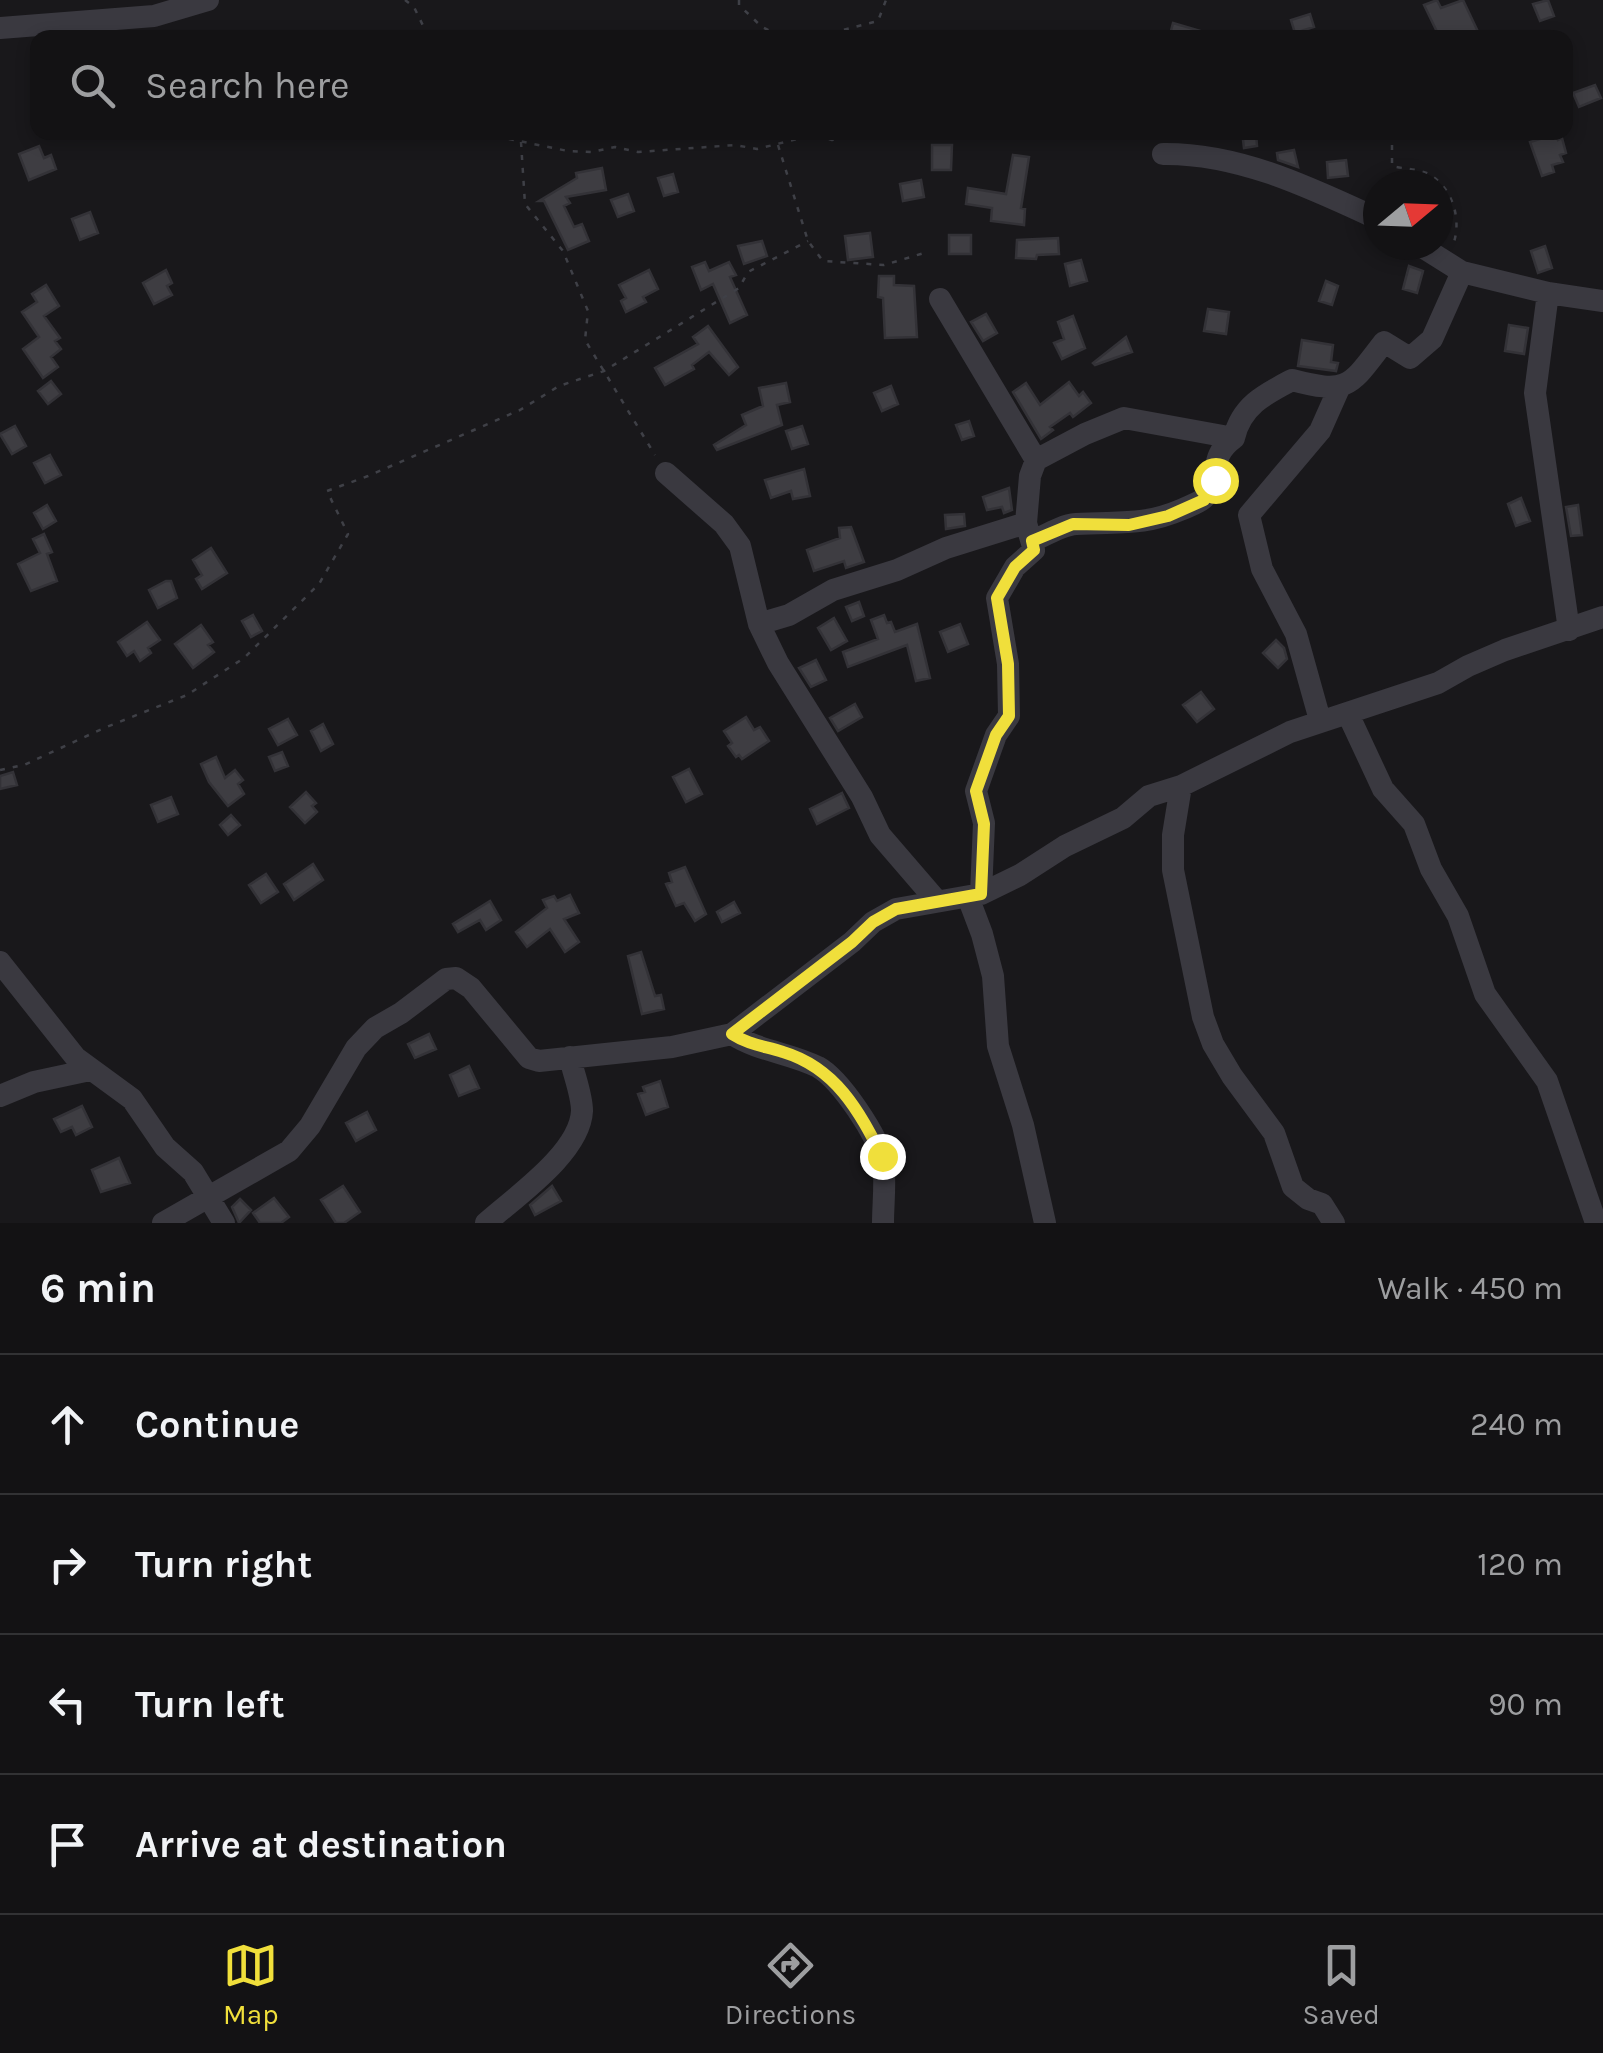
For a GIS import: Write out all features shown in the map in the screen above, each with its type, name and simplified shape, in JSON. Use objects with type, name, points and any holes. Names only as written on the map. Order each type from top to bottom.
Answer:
[{"type":"street","points":[[0,28],[154,16],[208,0]]},
{"type":"street","points":[[1164,154],[1199,154],[1228,160],[1363,214]]},
{"type":"street","points":[[1444,260],[1455,267],[1548,293],[1603,301]]},
{"type":"street","points":[[758,624],[789,615],[833,590],[897,570],[946,548],[1073,524],[1129,525],[1168,516],[1204,500],[1215,480],[1215,463],[1221,447],[1234,438],[1236,426],[1256,399],[1292,380],[1329,390],[1354,380],[1384,342],[1410,358],[1432,339],[1455,267]]},
{"type":"street","points":[[1548,293],[1535,393],[1569,630]]},
{"type":"street","points":[[940,299],[1036,460]]},
{"type":"street","points":[[1320,720],[1296,634],[1262,569],[1250,516],[1320,431],[1340,386]]},
{"type":"street","points":[[1045,1223],[1023,1125],[998,1046],[992,976],[974,896],[984,824],[976,791],[996,735],[1009,716],[1008,664],[997,598],[1015,567],[1034,550],[1029,532],[1030,476],[1036,460],[1124,418],[1234,438]]},
{"type":"street","points":[[666,473],[724,524],[740,546],[758,624],[778,663],[862,797],[880,835],[936,900]]},
{"type":"street","points":[[163,1223],[289,1151],[310,1126],[356,1048],[375,1028],[446,979],[456,978],[471,988],[529,1058],[539,1061],[672,1047],[732,1034],[873,922],[896,909],[974,896],[1123,818],[1150,796],[1181,786],[1320,720],[1438,683],[1506,650],[1603,617]]},
{"type":"street","points":[[1348,714],[1383,789],[1414,824],[1430,870],[1458,916],[1485,994],[1547,1081],[1596,1223]]},
{"type":"street","points":[[1181,786],[1172,870],[1203,1018],[1232,1076],[1274,1134],[1293,1187],[1322,1204],[1334,1223]]},
{"type":"street","points":[[0,962],[76,1058],[132,1099],[165,1147],[193,1172],[224,1223]]},
{"type":"street","points":[[732,1034],[762,1049],[784,1052],[822,1069],[842,1087],[882,1156],[883,1223]]},
{"type":"street","points":[[486,1223],[558,1160],[568,1145],[582,1112],[570,1057]]},
{"type":"street","points":[[0,1096],[34,1082],[90,1070]]},
{"type":"path","points":[[405,0],[414,7],[425,30]]},
{"type":"path","points":[[739,0],[739,5],[768,30]]},
{"type":"path","points":[[844,30],[878,21],[886,0]]},
{"type":"path","points":[[516,140],[592,152],[615,146],[638,152],[736,145],[757,149],[794,140]]},
{"type":"path","points":[[1392,140],[1392,166],[1431,174],[1454,200],[1458,232],[1455,267]]},
{"type":"path","points":[[521,142],[526,204],[563,251],[588,310],[585,340],[666,473]]},
{"type":"path","points":[[778,144],[808,242],[824,261],[884,265],[924,254]]},
{"type":"path","points":[[0,770],[24,765],[187,694],[244,658],[319,584],[348,534],[326,491],[520,410],[559,386],[604,370],[739,288],[748,272],[808,242]]},
{"type":"building","points":[[1437,0],[1441,8],[1463,0],[1477,30],[1436,30],[1424,5]]},
{"type":"building","points":[[1548,0],[1554,16],[1540,21],[1533,4]]},
{"type":"building","points":[[1310,14],[1314,27],[1294,30],[1291,20]]},
{"type":"building","points":[[1173,23],[1197,30],[1171,30]]},
{"type":"building","points":[[1595,85],[1601,98],[1579,107],[1573,93]]},
{"type":"building","points":[[1243,140],[1257,140],[1257,146],[1244,148]]},
{"type":"building","points":[[1563,140],[1566,153],[1560,155],[1563,162],[1552,165],[1554,172],[1542,176],[1530,142]]},
{"type":"building","points":[[932,145],[952,145],[951,170],[932,170]]},
{"type":"building","points":[[39,146],[44,158],[51,155],[56,169],[29,180],[19,154]]},
{"type":"building","points":[[1294,150],[1298,167],[1278,160],[1277,153]]},
{"type":"building","points":[[1013,155],[1029,157],[1021,208],[1025,209],[1024,225],[991,221],[992,208],[966,204],[968,188],[1006,194]]},
{"type":"building","points":[[1346,160],[1348,176],[1328,178],[1327,162]]},
{"type":"building","points":[[602,168],[606,190],[566,197],[570,203],[564,206],[574,227],[582,224],[589,241],[568,250],[544,201],[539,201],[577,178],[576,173]]},
{"type":"building","points":[[673,174],[678,192],[664,196],[658,178]]},
{"type":"building","points":[[921,180],[924,197],[903,201],[900,184]]},
{"type":"building","points":[[628,194],[634,211],[618,217],[611,200]]},
{"type":"building","points":[[90,212],[98,233],[80,240],[72,219]]},
{"type":"building","points":[[870,233],[873,257],[848,260],[845,236]]},
{"type":"building","points":[[949,235],[971,235],[971,254],[949,254]]},
{"type":"building","points":[[1058,238],[1059,254],[1016,258],[1017,240]]},
{"type":"building","points":[[762,241],[767,256],[744,264],[738,246]]},
{"type":"building","points":[[1545,246],[1552,268],[1538,273],[1531,251]]},
{"type":"building","points":[[1081,260],[1087,281],[1070,286],[1065,264]]},
{"type":"building","points":[[705,262],[709,271],[729,262],[736,275],[730,277],[747,315],[730,323],[713,284],[701,290],[692,267]]},
{"type":"building","points":[[1409,266],[1423,271],[1417,293],[1403,289]]},
{"type":"building","points":[[166,270],[172,295],[154,304],[143,283]]},
{"type":"building","points":[[649,270],[658,289],[643,297],[646,302],[626,312],[621,301],[626,298],[619,285]]},
{"type":"building","points":[[879,276],[894,276],[894,285],[914,286],[917,337],[885,338],[883,298],[878,297]]},
{"type":"building","points":[[1326,281],[1338,286],[1332,305],[1319,301]]},
{"type":"building","points":[[46,285],[59,306],[44,316],[60,338],[55,341],[61,349],[51,357],[58,367],[43,378],[23,349],[39,337],[22,312],[37,302],[32,294]]},
{"type":"building","points":[[1208,309],[1229,312],[1226,334],[1204,331]]},
{"type":"building","points":[[986,314],[997,333],[983,341],[971,322]]},
{"type":"building","points":[[1073,316],[1085,348],[1062,359],[1054,343],[1064,339],[1058,322]]},
{"type":"building","points":[[1509,325],[1528,328],[1524,354],[1505,351]]},
{"type":"building","points":[[708,326],[738,367],[729,375],[709,352],[692,365],[694,369],[665,385],[655,368],[698,344],[693,337]]},
{"type":"building","points":[[1126,337],[1132,352],[1093,363]]},
{"type":"building","points":[[1302,340],[1333,345],[1331,362],[1338,363],[1336,371],[1298,366]]},
{"type":"building","points":[[51,381],[61,394],[48,404],[38,391]]},
{"type":"building","points":[[1069,382],[1079,396],[1083,392],[1091,403],[1050,427],[1053,430],[1041,439],[1013,392],[1026,383],[1040,405]]},
{"type":"building","points":[[786,383],[790,402],[777,405],[782,425],[717,450],[714,445],[746,425],[742,415],[763,406],[759,388]]},
{"type":"building","points":[[891,386],[898,404],[882,411],[874,393]]},
{"type":"building","points":[[969,421],[974,436],[962,440],[956,425]]},
{"type":"building","points":[[15,426],[26,446],[12,454],[0,434]]},
{"type":"building","points":[[802,426],[808,444],[792,449],[786,431]]},
{"type":"building","points":[[50,455],[61,475],[45,483],[34,463]]},
{"type":"building","points":[[804,469],[810,496],[793,499],[791,491],[771,498],[765,480]]},
{"type":"building","points":[[1009,488],[1012,510],[987,510],[983,497]]},
{"type":"building","points":[[1521,498],[1530,521],[1516,526],[1508,504]]},
{"type":"building","points":[[47,505],[56,521],[43,529],[34,513]]},
{"type":"building","points":[[1578,505],[1582,535],[1571,536],[1566,507]]},
{"type":"building","points":[[964,514],[965,526],[946,529],[945,515]]},
{"type":"building","points":[[851,527],[864,562],[846,568],[844,561],[814,571],[807,550],[840,538],[839,528]]},
{"type":"building","points":[[44,534],[57,581],[31,591],[18,564],[40,553],[33,539]]},
{"type":"building","points":[[211,548],[227,573],[202,589],[196,579],[202,575],[193,560]]},
{"type":"building","points":[[171,581],[177,598],[158,608],[149,590]]},
{"type":"building","points":[[859,602],[864,616],[852,621],[846,607]]},
{"type":"building","points":[[253,615],[262,631],[251,637],[242,621]]},
{"type":"building","points":[[884,615],[895,632],[917,624],[930,678],[916,681],[907,645],[848,667],[843,652],[878,639],[871,620]]},
{"type":"building","points":[[834,618],[847,641],[831,650],[818,628]]},
{"type":"building","points":[[147,622],[160,640],[148,648],[151,653],[140,661],[134,651],[127,656],[118,642]]},
{"type":"building","points":[[960,624],[968,644],[948,652],[940,632]]},
{"type":"building","points":[[201,625],[213,642],[208,645],[214,652],[193,668],[175,644]]},
{"type":"building","points":[[1276,640],[1287,659],[1278,668],[1263,653]]},
{"type":"building","points":[[816,660],[826,680],[811,687],[799,668]]},
{"type":"building","points":[[1201,692],[1214,709],[1197,722],[1183,705]]},
{"type":"building","points":[[855,704],[862,717],[838,731],[830,718]]},
{"type":"building","points":[[746,717],[754,730],[760,727],[769,741],[742,759],[728,746],[732,743],[724,731]]},
{"type":"building","points":[[288,719],[297,735],[278,745],[269,729]]},
{"type":"building","points":[[323,724],[333,744],[321,751],[311,731]]},
{"type":"building","points":[[282,752],[288,766],[275,771],[269,757]]},
{"type":"building","points":[[216,757],[225,778],[235,770],[243,780],[238,784],[244,794],[228,806],[209,782],[201,764]]},
{"type":"building","points":[[689,769],[702,794],[686,802],[673,777]]},
{"type":"building","points":[[13,772],[17,785],[0,789],[0,776]]},
{"type":"building","points":[[306,792],[316,803],[312,806],[317,812],[305,823],[290,807]]},
{"type":"building","points":[[842,793],[849,808],[817,824],[810,809]]},
{"type":"building","points":[[171,797],[178,814],[158,822],[151,805]]},
{"type":"building","points":[[231,815],[240,825],[228,835],[220,825]]},
{"type":"building","points":[[313,864],[323,880],[294,900],[284,884]]},
{"type":"building","points":[[685,867],[706,914],[695,921],[684,903],[676,906],[666,884],[672,882],[669,873]]},
{"type":"building","points":[[266,874],[278,892],[261,903],[249,885]]},
{"type":"building","points":[[570,895],[579,913],[564,919],[579,942],[565,952],[550,929],[527,947],[516,932],[547,908],[543,900],[554,896],[557,901]]},
{"type":"building","points":[[490,901],[501,920],[486,930],[480,920],[458,932],[453,924]]},
{"type":"building","points":[[734,902],[740,913],[722,922],[717,912]]},
{"type":"building","points":[[641,952],[655,996],[661,995],[664,1009],[642,1014],[628,956]]},
{"type":"building","points":[[429,1034],[436,1049],[415,1058],[408,1044]]},
{"type":"building","points":[[469,1066],[479,1088],[459,1096],[450,1075]]},
{"type":"building","points":[[660,1081],[668,1107],[646,1115],[638,1094],[645,1092],[643,1087]]},
{"type":"building","points":[[82,1106],[92,1127],[76,1135],[72,1127],[61,1132],[54,1119]]},
{"type":"building","points":[[367,1112],[376,1130],[356,1141],[346,1123]]},
{"type":"building","points":[[119,1158],[130,1183],[101,1192],[92,1170]]},
{"type":"building","points":[[343,1186],[360,1212],[344,1223],[336,1223],[321,1200]]},
{"type":"building","points":[[552,1186],[561,1201],[535,1215],[530,1205]]},
{"type":"building","points":[[274,1198],[289,1217],[281,1223],[260,1223],[253,1213]]},
{"type":"building","points":[[240,1199],[251,1210],[239,1223],[232,1207]]},
{"type":"route","points":[[882,1156],[842,1087],[822,1069],[784,1052],[762,1049],[732,1034],[873,922],[896,909],[981,894],[984,824],[976,791],[996,735],[1009,716],[1008,664],[997,598],[1015,567],[1034,550],[1032,541],[1073,524],[1129,525],[1168,516],[1204,500],[1215,480]]}]
